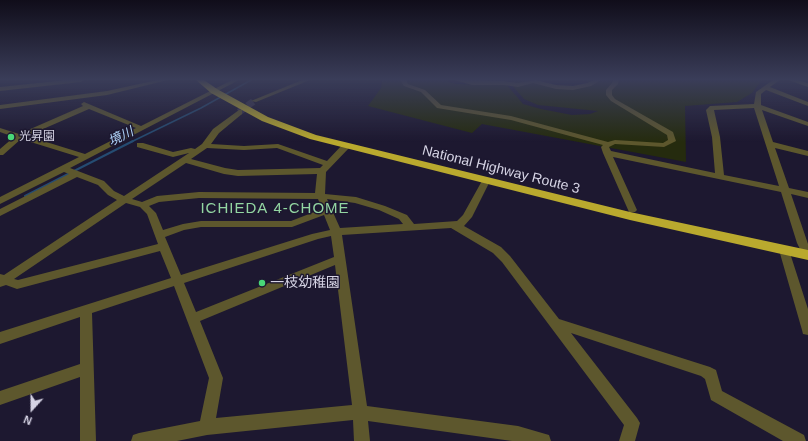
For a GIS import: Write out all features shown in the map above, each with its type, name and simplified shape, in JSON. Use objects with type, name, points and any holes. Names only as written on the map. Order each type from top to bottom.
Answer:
[{"type":"highway","name":"National Highway Route 3","points":[[238,101],[272,121],[313,137],[346,146],[486,181],[784,250],[807,252]]},
{"type":"highway","name":"National Highway Route 3","points":[[241,101],[267,114],[322,135],[807,252]]},
{"type":"street","points":[[0,107],[24,101]]},
{"type":"street","points":[[85,101],[89,106],[141,128]]},
{"type":"street","points":[[0,201],[196,101]]},
{"type":"street","points":[[433,101],[439,107],[510,118],[608,144],[615,142],[664,145],[672,142],[670,134],[614,101]]},
{"type":"street","points":[[757,101],[757,106],[807,252]]},
{"type":"street","points":[[0,153],[20,136],[89,106]]},
{"type":"street","points":[[720,176],[716,137],[710,110],[712,108],[716,106],[757,106],[808,124]]},
{"type":"street","points":[[1,280],[205,146],[216,131],[239,112]]},
{"type":"street","points":[[0,130],[86,157]]},
{"type":"street","points":[[608,144],[605,147],[607,154],[632,210]]},
{"type":"street","points":[[770,144],[808,154]]},
{"type":"street","points":[[140,145],[173,155],[191,150],[196,152]]},
{"type":"street","points":[[205,146],[244,148],[278,146],[325,168]]},
{"type":"street","points":[[346,146],[325,168],[322,196],[336,232],[361,416],[362,441]]},
{"type":"street","points":[[607,154],[808,195]]},
{"type":"street","points":[[185,160],[224,171],[238,173],[325,168]]},
{"type":"street","points":[[64,169],[101,183],[111,193],[124,200],[142,205],[151,214],[216,378],[207,427]]},
{"type":"street","points":[[0,213],[76,174]]},
{"type":"street","points":[[0,338],[316,236],[336,232],[410,226],[460,224],[467,217],[486,181]]},
{"type":"street","points":[[142,205],[157,199],[200,195],[322,196],[356,200],[382,208],[403,217],[410,226]]},
{"type":"street","points":[[159,235],[183,227],[201,224],[292,224],[327,210]]},
{"type":"street","points":[[452,224],[497,250],[506,259],[632,423],[627,441]]},
{"type":"street","points":[[1,280],[17,285],[164,246]]},
{"type":"street","points":[[784,250],[808,330]]},
{"type":"street","points":[[192,319],[340,259]]},
{"type":"street","points":[[86,309],[88,441]]},
{"type":"street","points":[[553,322],[705,371],[711,375],[716,395],[798,441]]},
{"type":"street","points":[[0,398],[87,368]]},
{"type":"street","points":[[139,441],[207,427],[361,416],[518,434],[543,441]]},
{"type":"green space","points":[[372,101],[520,101],[523,104],[572,115],[590,114],[598,111],[538,105],[528,101],[739,101],[685,106],[686,162],[482,124],[472,133],[368,106]]},
{"type":"waterway","name":"境川","points":[[132,142],[214,101]]},
{"type":"waterway","name":"境川","points":[[25,196],[132,142]]},
{"type":"tunnel","points":[[239,112],[254,101]]},
{"type":"place","name":"光昇園","points":[[11,137]]},
{"type":"place","name":"一枝幼稚園","points":[[262,283]]},
{"type":"district","name":"ICHIEDA 4-CHOME","points":[[275,209]]}]
